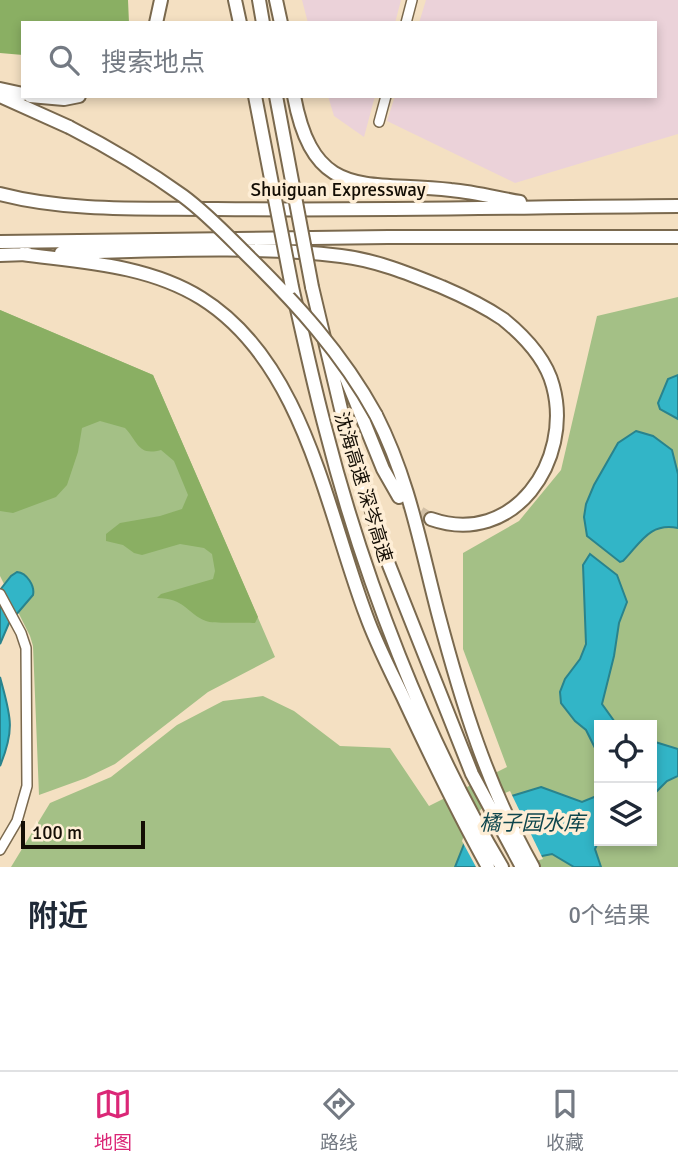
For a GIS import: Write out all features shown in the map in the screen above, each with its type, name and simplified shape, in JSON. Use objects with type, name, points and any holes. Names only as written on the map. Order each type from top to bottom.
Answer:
[{"type":"highway","points":[[156,21],[161,0]]},
{"type":"highway","points":[[235,0],[240,21]]},
{"type":"highway","points":[[259,0],[263,21]]},
{"type":"highway","points":[[276,0],[281,21]]},
{"type":"highway","points":[[0,89],[21,94]]},
{"type":"highway","points":[[0,96],[68,127],[160,180],[209,218],[270,276],[328,341],[351,372],[376,415],[403,475],[458,684],[486,771],[533,867]]},
{"type":"highway","name":"沈海高速 深岑高速","points":[[255,98],[292,287],[326,433],[365,563],[450,783],[502,867]]},
{"type":"highway","name":"沈海高速 深岑高速","points":[[276,98],[313,291],[345,426],[389,565],[472,774],[522,867]]},
{"type":"highway","points":[[294,98],[303,134],[315,157],[323,166],[344,179],[375,185],[452,190],[550,207]]},
{"type":"highway","name":"Shuiguan Expressway","points":[[0,194],[57,204],[155,208],[678,206]]},
{"type":"highway","points":[[0,242],[388,237],[678,237]]},
{"type":"highway","points":[[0,255],[223,249],[341,256],[413,275],[466,297],[486,309],[523,338],[547,370],[557,411],[552,451],[533,489],[503,515],[467,525],[453,525],[432,519]]},
{"type":"highway","points":[[22,254],[137,272],[183,288],[229,319],[267,362],[281,383],[304,435],[366,616],[450,783],[488,867]]},
{"type":"highway","points":[[313,291],[377,457],[399,497]]},
{"type":"street","points":[[407,21],[412,0]]},
{"type":"street","points":[[379,122],[385,98]]},
{"type":"street","points":[[0,594],[24,640],[27,786],[17,821],[0,850]]},
{"type":"shaded area","points":[[302,0],[401,0],[396,21],[307,21]]},
{"type":"shaded area","points":[[426,0],[678,0],[678,134],[515,183],[387,121],[394,98],[657,98],[657,21],[420,21]]},
{"type":"shaded area","points":[[329,98],[374,98],[364,137],[334,116]]},
{"type":"green space","points":[[0,0],[128,0],[129,21],[21,21],[21,55],[0,53]]},
{"type":"green space","points":[[678,297],[678,867],[11,867],[50,803],[111,777],[177,725],[223,701],[263,696],[294,711],[340,746],[390,748],[429,806],[507,767],[463,649],[463,553],[519,521],[561,470],[597,316]]},
{"type":"green space","points":[[0,310],[153,375],[275,657],[208,692],[115,764],[39,795],[33,646],[0,576]]},
{"type":"green space","points":[[0,310],[153,375],[258,617],[255,623],[206,621],[174,600],[157,598],[161,594],[213,579],[215,571],[212,554],[204,548],[180,544],[142,555],[123,545],[106,541],[106,534],[120,523],[182,509],[188,495],[174,461],[161,450],[143,450],[125,428],[100,421],[82,428],[78,452],[67,485],[56,497],[13,513],[0,511]]},
{"type":"water","points":[[678,375],[678,419],[660,409],[658,403],[668,379]]},
{"type":"water","points":[[636,431],[653,436],[672,450],[678,474],[678,528],[668,527],[652,531],[620,562],[587,536],[584,517],[594,485],[618,443]]},
{"type":"water","name":"橘子园水库","points":[[590,554],[617,575],[627,602],[619,623],[602,704],[613,720],[594,720],[594,746],[586,730],[561,703],[560,692],[586,644],[583,565]]},
{"type":"water","points":[[17,572],[30,580],[33,595],[9,623],[0,644],[0,590]]},
{"type":"water","points":[[0,677],[10,731],[0,766]]},
{"type":"water","points":[[657,743],[678,749],[678,776],[667,781],[657,791]]},
{"type":"water","name":"橘子园水库","points":[[541,787],[582,802],[594,797],[594,846],[596,846],[601,867],[574,867],[552,854],[522,860],[506,867],[455,867],[472,824],[492,802]]},
{"type":"pier","points":[[510,791],[543,859],[515,867],[476,867],[462,841],[469,823],[490,799]]},
{"type":"tunnel","points":[[405,503],[431,519]]}]
